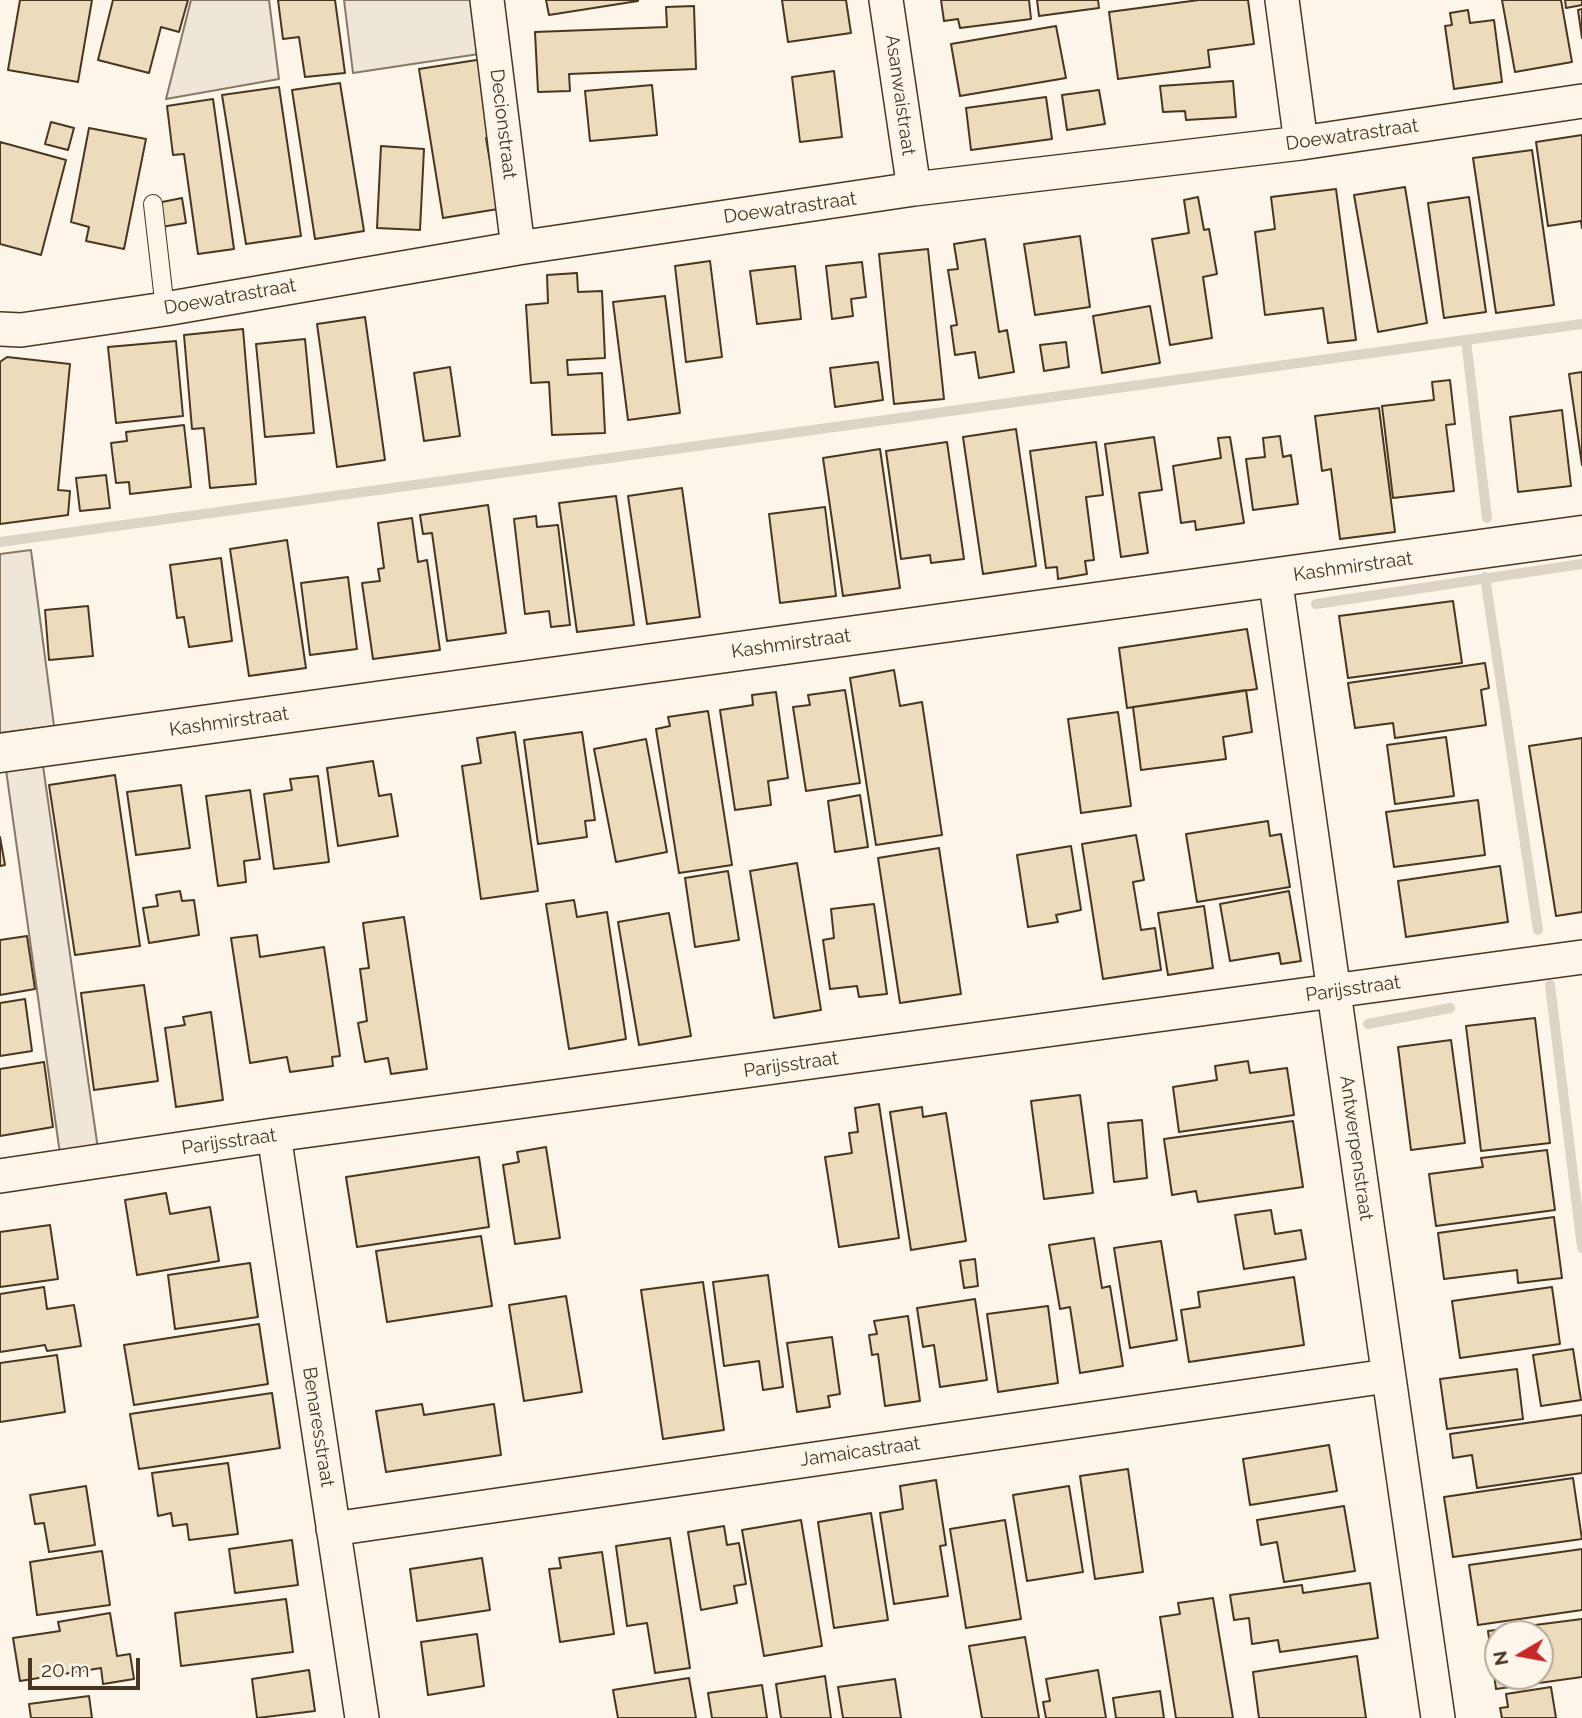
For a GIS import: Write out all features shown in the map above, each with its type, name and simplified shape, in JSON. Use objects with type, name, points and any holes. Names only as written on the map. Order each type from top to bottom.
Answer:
[{"type":"street","name":"Decionstraat","points":[[487,0],[518,248]]},
{"type":"street","name":"Asanwaistraat","points":[[886,0],[914,189]]},
{"type":"street","points":[[1282,0],[1301,143]]},
{"type":"street","name":"Doewatrastraat","points":[[0,329],[21,330],[165,309],[518,248],[914,189],[1301,143],[1582,101]]},
{"type":"street","name":"Kashmirstraat","points":[[0,753],[1582,535]]},
{"type":"street","name":"Antwerpenstraat","points":[[1275,577],[1387,1376],[1438,1718]]},
{"type":"street","name":"Parijsstraat","points":[[0,1176],[274,1135],[1582,957]]},
{"type":"street","name":"Benaresstraat","points":[[274,1135],[362,1718]]},
{"type":"street","name":"Jamaicastraat","points":[[333,1529],[1387,1376]]},
{"type":"lane","points":[[153,204],[165,309]]},
{"type":"shaded area","points":[[191,0],[269,0],[279,79],[166,99]]},
{"type":"shaded area","points":[[344,0],[485,0],[492,52],[353,73]]},
{"type":"shaded area","points":[[31,550],[54,726],[0,733],[0,554]]},
{"type":"shaded area","points":[[43,766],[98,1149],[60,1154],[6,770]]},
{"type":"building","points":[[20,0],[92,0],[78,82],[8,70]]},
{"type":"building","points":[[113,0],[188,0],[179,32],[161,27],[149,73],[98,60]]},
{"type":"building","points":[[278,0],[335,0],[345,73],[305,77],[299,37],[283,39]]},
{"type":"building","points":[[546,0],[638,0],[638,1],[549,15]]},
{"type":"building","points":[[782,0],[846,0],[851,33],[788,42]]},
{"type":"building","points":[[941,0],[1029,0],[1031,19],[960,28],[958,19],[944,21]]},
{"type":"building","points":[[1037,0],[1098,0],[1099,8],[1039,16]]},
{"type":"building","points":[[1199,0],[1248,0],[1254,44],[1208,50],[1210,67],[1118,79],[1109,12]]},
{"type":"building","points":[[1502,0],[1561,0],[1572,62],[1515,72]]},
{"type":"building","points":[[1565,0],[1582,0],[1582,5],[1566,8]]},
{"type":"building","points":[[694,6],[696,69],[569,74],[570,91],[538,92],[535,32],[667,27],[666,7]]},
{"type":"building","points":[[1582,9],[1582,38],[1578,10]]},
{"type":"building","points":[[1468,10],[1470,23],[1494,20],[1502,82],[1454,89],[1445,26],[1452,25],[1450,13]]},
{"type":"building","points":[[1056,26],[1066,78],[960,96],[951,44]]},
{"type":"building","points":[[483,59],[495,137],[486,138],[498,209],[443,218],[419,69]]},
{"type":"building","points":[[834,71],[842,137],[800,142],[792,77]]},
{"type":"building","points":[[1233,81],[1236,117],[1186,120],[1185,111],[1163,112],[1160,86]]},
{"type":"building","points":[[340,83],[364,231],[315,239],[292,90]]},
{"type":"building","points":[[652,85],[657,135],[590,141],[585,91]]},
{"type":"building","points":[[279,87],[301,236],[246,244],[222,95]]},
{"type":"building","points":[[1099,90],[1105,124],[1067,130],[1062,95]]},
{"type":"building","points":[[1046,97],[1052,139],[971,150],[966,108]]},
{"type":"building","points":[[213,99],[234,249],[198,254],[184,154],[173,155],[167,106]]},
{"type":"building","points":[[51,122],[74,128],[68,150],[45,144]]},
{"type":"building","points":[[89,128],[146,139],[124,249],[86,241],[89,227],[71,222]]},
{"type":"building","points":[[1582,135],[1582,228],[1581,221],[1548,226],[1536,142]]},
{"type":"building","points":[[0,142],[66,160],[41,255],[0,244]]},
{"type":"building","points":[[381,146],[424,149],[420,230],[377,228]]},
{"type":"building","points":[[1532,150],[1554,305],[1496,313],[1473,158]]},
{"type":"building","points":[[1405,187],[1427,323],[1378,332],[1354,195]]},
{"type":"building","points":[[1336,189],[1356,340],[1328,343],[1323,308],[1265,315],[1255,232],[1275,229],[1271,197]]},
{"type":"building","points":[[1198,197],[1204,230],[1209,229],[1217,274],[1203,277],[1212,338],[1170,345],[1152,239],[1189,233],[1184,200]]},
{"type":"building","points":[[1469,197],[1486,312],[1444,318],[1428,203]]},
{"type":"building","points":[[182,198],[186,223],[161,227],[157,203]]},
{"type":"building","points":[[1080,236],[1090,307],[1035,315],[1024,244]]},
{"type":"building","points":[[985,239],[999,332],[1007,330],[1014,372],[979,378],[975,352],[955,355],[951,326],[957,325],[948,270],[958,269],[954,244]]},
{"type":"building","points":[[928,249],[944,399],[894,404],[879,254]]},
{"type":"building","points":[[710,261],[722,357],[686,362],[675,266]]},
{"type":"building","points":[[862,262],[866,297],[851,299],[853,316],[832,319],[826,266]]},
{"type":"building","points":[[795,266],[801,319],[757,324],[750,271]]},
{"type":"building","points":[[577,273],[578,292],[602,291],[605,358],[567,360],[568,375],[602,373],[605,433],[552,435],[549,382],[531,383],[526,305],[548,303],[547,275]]},
{"type":"building","points":[[665,296],[680,413],[628,420],[613,302]]},
{"type":"building","points":[[1150,306],[1160,363],[1102,373],[1093,316]]},
{"type":"building","points":[[365,317],[385,460],[337,467],[317,324]]},
{"type":"building","points":[[243,329],[256,484],[210,488],[204,428],[192,429],[184,335]]},
{"type":"building","points":[[305,339],[314,433],[265,437],[256,344]]},
{"type":"building","points":[[176,341],[183,416],[116,423],[108,347]]},
{"type":"building","points":[[1066,342],[1069,367],[1044,371],[1040,345]]},
{"type":"building","points":[[7,357],[70,364],[58,490],[70,491],[68,515],[0,524],[0,362]]},
{"type":"building","points":[[878,362],[883,400],[835,407],[830,368]]},
{"type":"building","points":[[450,367],[460,436],[424,441],[414,373]]},
{"type":"building","points":[[1582,372],[1582,465],[1569,374]]},
{"type":"building","points":[[1450,380],[1455,424],[1446,425],[1454,491],[1393,498],[1382,406],[1434,400],[1432,382]]},
{"type":"building","points":[[1379,408],[1395,532],[1340,539],[1331,469],[1322,471],[1315,416]]},
{"type":"building","points":[[1562,410],[1571,486],[1518,492],[1510,417]]},
{"type":"building","points":[[184,425],[191,487],[130,494],[129,482],[116,483],[111,443],[127,441],[126,432]]},
{"type":"building","points":[[1016,429],[1036,566],[983,574],[963,437]]},
{"type":"building","points":[[1280,436],[1283,457],[1291,455],[1298,504],[1253,510],[1246,459],[1265,457],[1263,438]]},
{"type":"building","points":[[1154,437],[1162,490],[1139,493],[1148,553],[1121,557],[1105,444]]},
{"type":"building","points":[[1230,437],[1244,523],[1196,530],[1195,521],[1181,523],[1173,466],[1221,458],[1218,438]]},
{"type":"building","points":[[947,442],[964,559],[931,563],[930,555],[901,559],[886,451]]},
{"type":"building","points":[[1096,442],[1103,495],[1086,497],[1094,560],[1085,561],[1087,574],[1058,579],[1057,567],[1046,568],[1030,451]]},
{"type":"building","points":[[880,449],[900,588],[843,596],[823,458]]},
{"type":"building","points":[[106,475],[110,508],[80,511],[76,478]]},
{"type":"building","points":[[682,488],[700,617],[647,624],[628,496]]},
{"type":"building","points":[[616,496],[634,625],[577,632],[559,503]]},
{"type":"building","points":[[488,505],[506,633],[447,641],[432,533],[423,534],[420,515]]},
{"type":"building","points":[[825,507],[836,596],[780,603],[769,514]]},
{"type":"building","points":[[536,516],[537,527],[558,525],[570,625],[551,627],[549,611],[525,614],[514,519]]},
{"type":"building","points":[[412,518],[418,562],[427,560],[440,650],[373,659],[362,583],[380,581],[378,569],[384,568],[378,523]]},
{"type":"building","points":[[287,540],[306,668],[249,676],[230,549]]},
{"type":"building","points":[[221,558],[232,641],[189,647],[184,617],[177,618],[170,565]]},
{"type":"building","points":[[348,577],[357,649],[310,655],[301,583]]},
{"type":"building","points":[[1453,601],[1462,663],[1348,678],[1339,616]]},
{"type":"building","points":[[88,606],[93,656],[49,660],[45,610]]},
{"type":"building","points":[[1247,629],[1257,689],[1127,708],[1119,648]]},
{"type":"building","points":[[1485,663],[1489,688],[1481,690],[1486,725],[1395,738],[1393,723],[1355,728],[1348,683]]},
{"type":"building","points":[[894,670],[900,706],[922,702],[942,835],[876,845],[850,678]]},
{"type":"building","points":[[845,690],[860,783],[806,791],[793,707],[810,705],[808,695]]},
{"type":"building","points":[[1246,690],[1252,732],[1223,737],[1226,759],[1141,770],[1133,707]]},
{"type":"building","points":[[776,692],[788,778],[768,781],[771,805],[735,810],[720,710],[753,705],[752,695]]},
{"type":"building","points":[[708,711],[732,865],[679,873],[656,729],[670,726],[668,717]]},
{"type":"building","points":[[1118,712],[1131,806],[1081,813],[1068,719]]},
{"type":"building","points":[[515,732],[538,891],[481,899],[462,766],[481,763],[477,738]]},
{"type":"building","points":[[582,732],[595,820],[585,821],[587,837],[538,844],[524,740]]},
{"type":"building","points":[[1446,737],[1454,796],[1395,804],[1387,745]]},
{"type":"building","points":[[1582,738],[1582,912],[1556,916],[1529,746]]},
{"type":"building","points":[[646,739],[667,852],[616,862],[594,749]]},
{"type":"building","points":[[373,761],[379,796],[391,794],[398,836],[338,846],[327,768]]},
{"type":"building","points":[[115,775],[140,946],[75,955],[49,785]]},
{"type":"building","points":[[318,776],[329,862],[274,869],[264,794],[292,790],[290,779]]},
{"type":"building","points":[[181,785],[190,848],[136,855],[127,792]]},
{"type":"building","points":[[250,790],[260,859],[244,861],[246,882],[218,886],[206,796]]},
{"type":"building","points":[[860,795],[868,847],[835,852],[828,801]]},
{"type":"building","points":[[1478,800],[1485,855],[1394,867],[1386,812]]},
{"type":"building","points":[[1268,821],[1270,836],[1281,834],[1290,887],[1197,902],[1186,834]]},
{"type":"building","points":[[1136,835],[1144,880],[1133,882],[1141,930],[1155,928],[1161,970],[1103,979],[1082,844]]},
{"type":"building","points":[[0,837],[5,865],[0,866]]},
{"type":"building","points":[[1071,846],[1081,910],[1056,915],[1058,922],[1028,927],[1017,855]]},
{"type":"building","points":[[939,848],[961,994],[900,1003],[878,858]]},
{"type":"building","points":[[797,863],[821,1010],[774,1018],[750,871]]},
{"type":"building","points":[[1500,866],[1508,922],[1406,937],[1398,881]]},
{"type":"building","points":[[728,871],[739,940],[695,947],[685,878]]},
{"type":"building","points":[[180,891],[182,901],[194,900],[199,935],[149,943],[143,908],[158,906],[156,895]]},
{"type":"building","points":[[1289,891],[1301,961],[1281,964],[1279,953],[1230,961],[1220,904]]},
{"type":"building","points":[[574,900],[577,917],[607,912],[626,1039],[569,1049],[546,904]]},
{"type":"building","points":[[874,904],[887,994],[859,997],[857,986],[830,989],[823,940],[834,938],[831,909]]},
{"type":"building","points":[[1204,906],[1213,968],[1168,975],[1158,913]]},
{"type":"building","points":[[669,913],[691,1036],[639,1045],[618,922]]},
{"type":"building","points":[[404,917],[427,1069],[391,1074],[388,1058],[365,1062],[358,1023],[367,1021],[360,969],[369,968],[363,923]]},
{"type":"building","points":[[257,935],[260,957],[324,947],[340,1056],[332,1057],[333,1066],[290,1072],[287,1057],[250,1063],[231,938]]},
{"type":"building","points":[[27,936],[35,989],[0,995],[0,940]]},
{"type":"building","points":[[144,985],[158,1081],[94,1090],[81,993]]},
{"type":"building","points":[[25,999],[32,1051],[0,1056],[0,1003]]},
{"type":"building","points":[[211,1012],[223,1100],[176,1107],[165,1028],[185,1025],[183,1017]]},
{"type":"building","points":[[1535,1018],[1550,1143],[1481,1151],[1466,1026]]},
{"type":"building","points":[[1451,1040],[1465,1143],[1411,1150],[1398,1047]]},
{"type":"building","points":[[1248,1061],[1250,1073],[1287,1068],[1294,1115],[1179,1132],[1173,1087],[1217,1080],[1215,1066]]},
{"type":"building","points":[[44,1062],[53,1127],[0,1136],[0,1069]]},
{"type":"building","points":[[1080,1095],[1093,1193],[1044,1199],[1031,1101]]},
{"type":"building","points":[[879,1104],[899,1238],[839,1247],[825,1157],[852,1153],[849,1133],[858,1132],[855,1108]]},
{"type":"building","points":[[922,1107],[923,1117],[946,1113],[966,1241],[911,1250],[890,1112]]},
{"type":"building","points":[[1142,1120],[1147,1178],[1114,1182],[1108,1123]]},
{"type":"building","points":[[1293,1121],[1303,1187],[1198,1202],[1196,1191],[1172,1195],[1164,1139]]},
{"type":"building","points":[[546,1147],[560,1238],[515,1244],[503,1165],[519,1162],[517,1152]]},
{"type":"building","points":[[1547,1150],[1555,1210],[1436,1226],[1429,1174],[1483,1167],[1481,1158]]},
{"type":"building","points":[[479,1157],[489,1227],[357,1247],[346,1177]]},
{"type":"building","points":[[166,1193],[170,1214],[210,1207],[219,1261],[137,1275],[125,1200]]},
{"type":"building","points":[[1271,1210],[1275,1234],[1301,1230],[1306,1259],[1244,1269],[1235,1215]]},
{"type":"building","points":[[1554,1217],[1562,1278],[1518,1283],[1517,1270],[1444,1279],[1438,1233]]},
{"type":"building","points":[[50,1225],[58,1279],[0,1287],[0,1232]]},
{"type":"building","points":[[481,1236],[492,1306],[387,1322],[376,1251]]},
{"type":"building","points":[[1094,1238],[1102,1288],[1110,1286],[1123,1366],[1080,1373],[1070,1307],[1060,1309],[1049,1245]]},
{"type":"building","points":[[1161,1241],[1177,1340],[1130,1348],[1114,1248]]},
{"type":"building","points":[[975,1259],[978,1286],[964,1288],[960,1261]]},
{"type":"building","points":[[250,1263],[258,1317],[175,1329],[168,1275]]},
{"type":"building","points":[[768,1275],[783,1387],[763,1390],[759,1361],[724,1366],[713,1282]]},
{"type":"building","points":[[1294,1277],[1304,1345],[1189,1362],[1181,1310],[1200,1307],[1198,1292]]},
{"type":"building","points":[[703,1282],[724,1430],[663,1439],[641,1290]]},
{"type":"building","points":[[44,1287],[47,1309],[74,1305],[81,1346],[47,1351],[45,1345],[0,1352],[0,1294]]},
{"type":"building","points":[[1552,1287],[1560,1344],[1460,1358],[1452,1301]]},
{"type":"building","points":[[566,1296],[582,1392],[524,1401],[509,1305]]},
{"type":"building","points":[[975,1299],[987,1380],[940,1387],[934,1345],[923,1347],[917,1308]]},
{"type":"building","points":[[1048,1306],[1058,1383],[998,1392],[987,1314]]},
{"type":"building","points":[[908,1316],[920,1401],[885,1406],[878,1354],[872,1355],[869,1335],[877,1334],[874,1321]]},
{"type":"building","points":[[259,1324],[268,1384],[134,1405],[124,1345]]},
{"type":"building","points":[[832,1337],[840,1394],[828,1396],[830,1407],[797,1412],[787,1343]]},
{"type":"building","points":[[1573,1349],[1581,1400],[1541,1406],[1533,1355]]},
{"type":"building","points":[[57,1355],[65,1412],[0,1422],[0,1363]]},
{"type":"building","points":[[1517,1369],[1523,1419],[1447,1429],[1440,1379]]},
{"type":"building","points":[[272,1393],[280,1448],[139,1469],[130,1414]]},
{"type":"building","points":[[422,1404],[424,1415],[494,1404],[501,1455],[386,1472],[376,1411]]},
{"type":"building","points":[[1582,1415],[1582,1473],[1477,1488],[1472,1455],[1453,1458],[1450,1434]]},
{"type":"building","points":[[1329,1445],[1337,1491],[1250,1505],[1243,1459]]},
{"type":"building","points":[[228,1463],[238,1534],[189,1540],[187,1524],[173,1526],[171,1513],[158,1516],[152,1473]]},
{"type":"building","points":[[1128,1469],[1143,1572],[1095,1579],[1080,1476]]},
{"type":"building","points":[[1573,1478],[1582,1539],[1453,1557],[1444,1497]]},
{"type":"building","points":[[936,1480],[946,1545],[940,1546],[948,1596],[894,1604],[880,1513],[903,1509],[900,1486]]},
{"type":"building","points":[[86,1486],[95,1545],[49,1552],[44,1523],[35,1524],[30,1495]]},
{"type":"building","points":[[1069,1486],[1083,1572],[1027,1581],[1013,1495]]},
{"type":"building","points":[[1344,1506],[1355,1571],[1284,1582],[1277,1542],[1261,1545],[1257,1520]]},
{"type":"building","points":[[871,1513],[888,1620],[834,1628],[818,1522]]},
{"type":"building","points":[[801,1520],[822,1646],[764,1656],[742,1530]]},
{"type":"building","points":[[1005,1520],[1021,1619],[966,1628],[950,1529]]},
{"type":"building","points":[[724,1526],[727,1545],[739,1543],[746,1584],[734,1586],[737,1603],[701,1610],[688,1532]]},
{"type":"building","points":[[670,1538],[690,1668],[655,1673],[647,1623],[627,1626],[616,1546]]},
{"type":"building","points":[[292,1540],[298,1585],[235,1593],[229,1549]]},
{"type":"building","points":[[1582,1549],[1582,1610],[1513,1620],[1484,1620],[1484,1624],[1478,1625],[1469,1565]]},
{"type":"building","points":[[102,1551],[110,1605],[37,1615],[30,1562]]},
{"type":"building","points":[[602,1552],[614,1634],[560,1642],[549,1569],[561,1568],[559,1558]]},
{"type":"building","points":[[482,1558],[490,1610],[417,1621],[410,1569]]},
{"type":"building","points":[[1370,1583],[1378,1638],[1280,1652],[1278,1640],[1252,1644],[1249,1618],[1234,1620],[1230,1595],[1302,1585],[1303,1593]]},
{"type":"building","points":[[1213,1598],[1233,1718],[1176,1718],[1160,1617],[1180,1614],[1178,1603]]},
{"type":"building","points":[[286,1599],[293,1652],[181,1666],[175,1613]]},
{"type":"building","points":[[110,1613],[117,1656],[130,1654],[134,1679],[103,1684],[101,1668],[20,1681],[13,1638],[60,1631],[58,1622]]},
{"type":"building","points":[[1582,1619],[1582,1677],[1554,1681],[1554,1623]]},
{"type":"building","points":[[477,1634],[484,1686],[428,1695],[421,1642]]},
{"type":"building","points":[[1025,1637],[1039,1718],[982,1718],[969,1646]]},
{"type":"building","points":[[1357,1656],[1366,1718],[1259,1718],[1253,1672]]},
{"type":"building","points":[[309,1670],[315,1711],[257,1718],[252,1679]]},
{"type":"building","points":[[1098,1670],[1106,1718],[1046,1718],[1043,1702],[1050,1701],[1046,1679]]},
{"type":"building","points":[[825,1676],[831,1718],[781,1718],[776,1684]]},
{"type":"building","points":[[689,1678],[696,1718],[618,1718],[613,1690]]},
{"type":"building","points":[[895,1679],[901,1718],[843,1718],[838,1687]]},
{"type":"building","points":[[762,1685],[767,1718],[712,1718],[708,1693]]},
{"type":"building","points":[[1551,1690],[1556,1718],[1502,1718],[1500,1708],[1508,1707],[1506,1694]]},
{"type":"building","points":[[1160,1691],[1164,1718],[1116,1718],[1113,1698]]},
{"type":"building","points":[[89,1696],[92,1718],[31,1718],[29,1704]]},
{"type":"waterway","points":[[0,542],[1582,324]]},
{"type":"waterway","points":[[1466,340],[1487,518]]},
{"type":"waterway","points":[[1316,604],[1582,564]]},
{"type":"waterway","points":[[1485,577],[1538,930]]},
{"type":"waterway","points":[[1550,985],[1582,1248]]},
{"type":"waterway","points":[[1368,1024],[1450,1008]]}]
